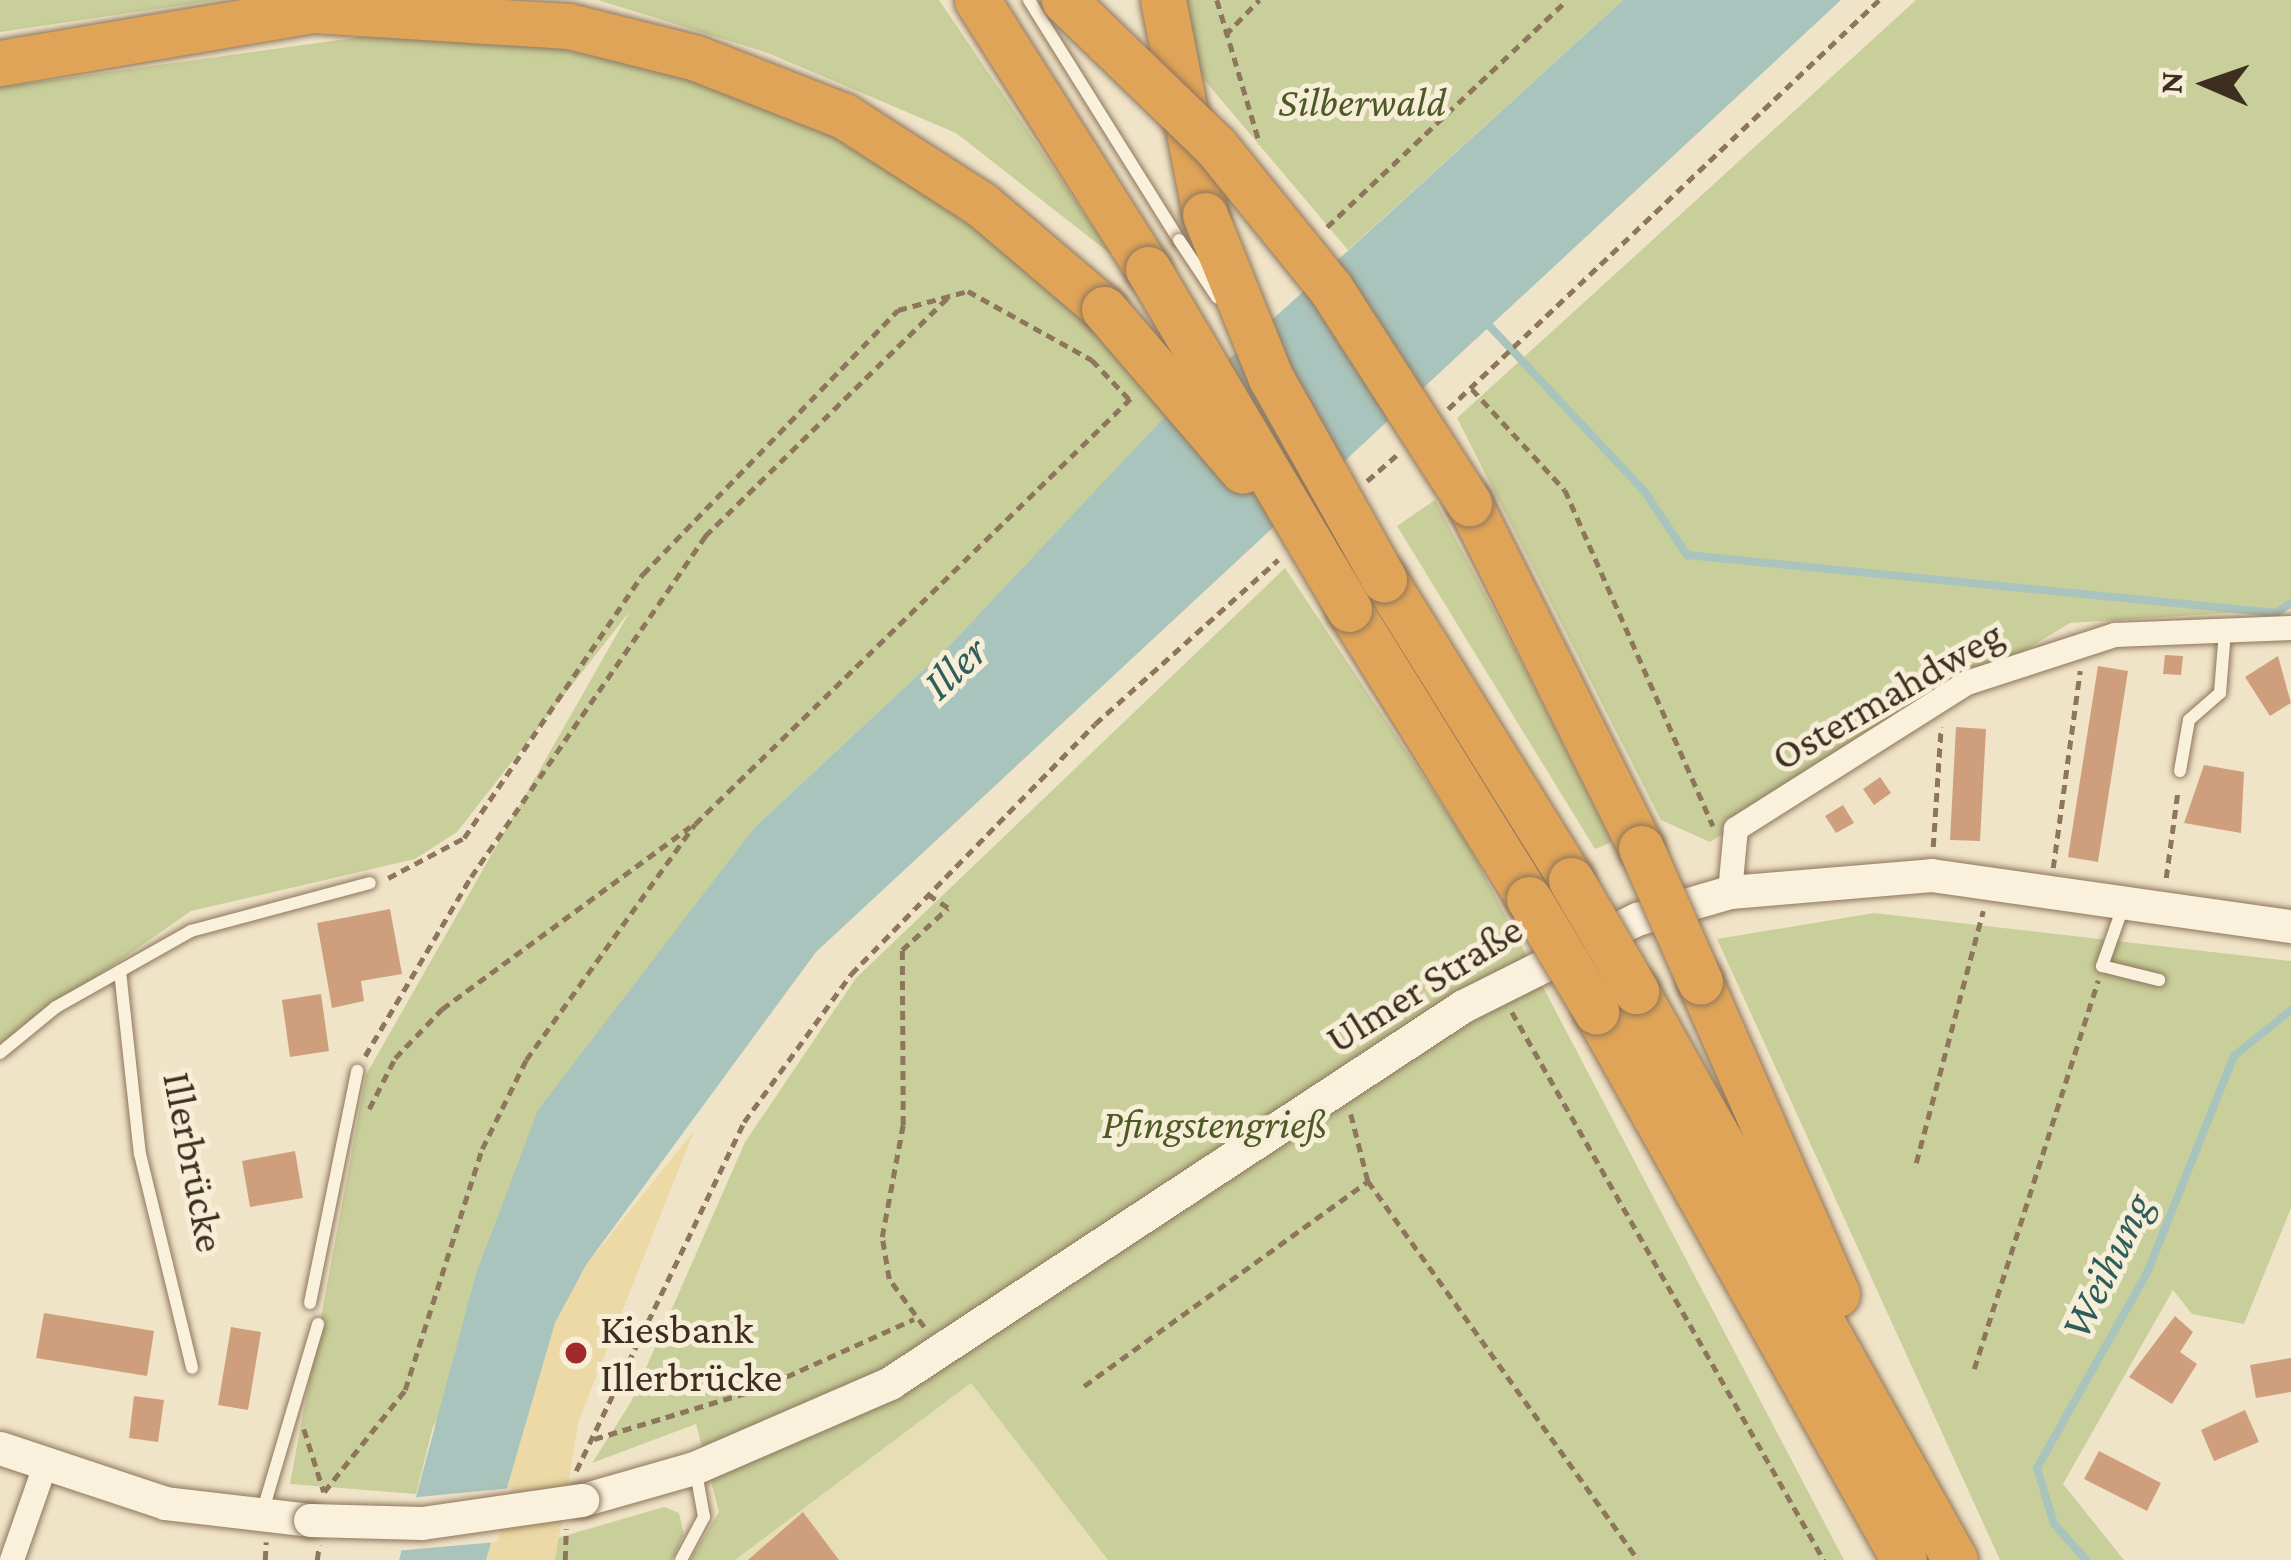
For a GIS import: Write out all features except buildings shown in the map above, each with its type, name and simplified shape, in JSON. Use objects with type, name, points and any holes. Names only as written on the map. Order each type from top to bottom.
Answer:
[{"type":"highway","points":[[977,0],[1177,241],[1271,378],[1384,579],[1570,880],[1616,1001],[1904,1560]]},
{"type":"highway","points":[[1064,0],[1216,147],[1316,271],[1469,503],[1641,848],[1904,1464]]},
{"type":"highway","points":[[1163,0],[1184,134],[1177,241],[1349,609],[1529,899],[1616,1001],[1904,1464],[1955,1560]]},
{"type":"highway","points":[[0,63],[314,10],[569,26],[697,58],[844,116],[982,205],[1104,310],[1349,609]]},
{"type":"main road","name":"Ulmer Straße","points":[[319,1516],[422,1523],[548,1508],[694,1468],[944,1350],[1463,1006],[1585,938],[1730,892],[1931,875],[2291,926]]},
{"type":"main road","points":[[0,1448],[44,1466],[263,1528],[319,1516]]},
{"type":"street","name":"Ostermahdweg","points":[[1726,853],[1736,829],[1932,705],[2084,641],[2291,628]]},
{"type":"street","points":[[1726,853],[1730,892]]},
{"type":"street","points":[[13,1560],[44,1466]]},
{"type":"lane","points":[[1032,0],[1177,241]]},
{"type":"lane","points":[[1032,0],[1184,134]]},
{"type":"lane","points":[[2180,771],[2189,720],[2220,693],[2225,629]]},
{"type":"lane","points":[[0,1053],[120,971],[208,924],[370,883]]},
{"type":"lane","points":[[2125,902],[2102,966],[2159,980]]},
{"type":"lane","name":"Illerbrücke","points":[[120,971],[140,1154],[192,1368]]},
{"type":"lane","points":[[310,1303],[357,1072]]},
{"type":"lane","points":[[263,1528],[299,1412],[318,1324]]},
{"type":"lane","points":[[681,1560],[704,1517],[694,1468]]},
{"type":"path","points":[[1217,0],[1262,148]]},
{"type":"path","points":[[1225,35],[1259,0]]},
{"type":"path","points":[[1327,226],[1567,0]]},
{"type":"path","points":[[1437,419],[1879,0]]},
{"type":"path","points":[[364,1116],[395,1058],[442,1009],[695,824],[1129,399],[1092,361],[968,291],[898,310],[643,574],[464,838],[427,867],[370,883]]},
{"type":"path","points":[[357,1072],[471,877],[705,536],[953,293]]},
{"type":"path","points":[[1472,389],[1565,490],[1726,853]]},
{"type":"path","points":[[1352,495],[1403,450]]},
{"type":"path","points":[[916,1318],[759,1389],[594,1439],[744,1122],[851,974],[975,846],[1283,556]]},
{"type":"path","points":[[2054,861],[2084,641]]},
{"type":"path","points":[[1932,705],[1942,731],[1933,844]]},
{"type":"path","points":[[2164,894],[2180,771]]},
{"type":"path","points":[[319,1516],[406,1390],[482,1149],[526,1060],[695,824]]},
{"type":"path","points":[[928,896],[948,908],[902,950],[902,1125],[882,1237],[889,1279],[944,1350]]},
{"type":"path","points":[[1961,902],[2007,907]]},
{"type":"path","points":[[1916,1163],[1985,904]]},
{"type":"path","points":[[1974,1369],[2102,966]]},
{"type":"path","points":[[1490,1011],[1525,994]]},
{"type":"path","points":[[1507,1003],[1824,1560]]},
{"type":"path","points":[[1329,1116],[1348,1102],[1368,1181],[1638,1560]]},
{"type":"path","points":[[1084,1386],[1368,1181]]},
{"type":"path","points":[[299,1412],[319,1516],[317,1560]]},
{"type":"path","points":[[263,1528],[265,1560]]},
{"type":"shaded area","points":[[971,1383],[1108,1560],[735,1560]]},
{"type":"green space","points":[[0,0],[218,0],[0,32]]},
{"type":"green space","points":[[598,0],[939,0],[1112,255],[956,133],[768,53]]},
{"type":"green space","name":"Silberwald","points":[[1178,0],[1623,0],[1348,250],[1174,44]]},
{"type":"green space","points":[[1916,0],[2291,0],[2291,609],[2070,623],[1710,842],[1661,820],[1457,418]]},
{"type":"green space","points":[[404,31],[507,38],[708,79],[857,142],[1079,303],[1173,410],[950,645],[754,828],[433,1427],[416,1494],[290,1484],[366,1075],[630,611],[457,832],[415,859],[191,911],[0,1044],[0,87]]},
{"type":"green space","points":[[1435,500],[1612,842],[1595,849],[1397,526]]},
{"type":"green space","name":"Pfingstengrieß","points":[[1285,568],[1469,846],[1844,1560],[1108,1560],[971,1383],[735,1560],[690,1560],[719,1512],[696,1424],[592,1463],[631,1402],[745,1142],[856,978]]},
{"type":"green space","points":[[1874,913],[2291,961],[2291,1208],[2244,1324],[2192,1314],[2173,1290],[2063,1484],[2124,1560],[2000,1560],[1717,939]]},
{"type":"green space","points":[[664,1507],[679,1513],[684,1535],[672,1560],[555,1560],[557,1538]]},
{"type":"sand","name":"Kiesbank Illerbrücke","points":[[694,1131],[579,1420],[555,1560],[486,1560],[555,1323],[586,1265]]},
{"type":"water","name":"Iller","points":[[1623,0],[1841,0],[816,952],[586,1265],[555,1323],[486,1560],[399,1560],[476,1274],[538,1110],[754,828],[950,645],[1159,423]]},
{"type":"pier","points":[[512,1488],[497,1542],[395,1551],[408,1498]]},
{"type":"waterway","points":[[1483,319],[1645,492],[1687,555],[2276,613],[2291,603]]},
{"type":"waterway","name":"Weihung","points":[[2086,1560],[2054,1524],[2037,1468],[2147,1273],[2234,1056],[2291,1010]]},
{"type":"place","name":"Kiesbank Illerbrücke","points":[[576,1353]]}]
